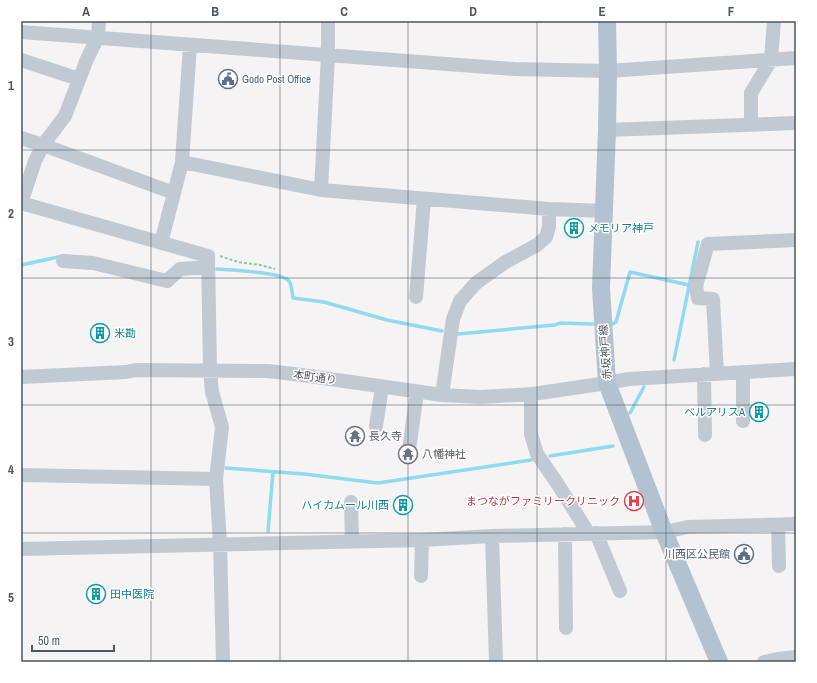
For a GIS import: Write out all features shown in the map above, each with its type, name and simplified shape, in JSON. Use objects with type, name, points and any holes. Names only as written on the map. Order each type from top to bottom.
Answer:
[{"type":"main road","name":"赤坂神戸線","points":[[607,21],[607,130],[601,288],[607,383],[664,532],[719,662]]},
{"type":"street","points":[[99,21],[98,37],[87,59],[65,116],[43,146],[35,161],[21,203],[161,243],[208,262]]},
{"type":"street","points":[[321,190],[328,55],[328,21]]},
{"type":"street","points":[[751,125],[750,93],[771,60],[774,21]]},
{"type":"street","points":[[21,32],[514,69],[608,71],[796,58]]},
{"type":"street","points":[[161,243],[182,162],[190,45]]},
{"type":"street","points":[[21,60],[79,79]]},
{"type":"street","points":[[607,130],[796,123]]},
{"type":"street","points":[[21,138],[174,193]]},
{"type":"street","points":[[182,162],[321,190],[549,209],[604,212]]},
{"type":"street","points":[[416,297],[412,267],[424,199]]},
{"type":"street","points":[[442,395],[453,319],[460,301],[476,283],[504,263],[537,245],[546,237],[549,227],[549,209]]},
{"type":"street","points":[[701,235],[796,231]]},
{"type":"street","points":[[705,435],[710,374],[713,299],[698,298],[696,286],[708,244],[796,240]]},
{"type":"street","points":[[63,261],[92,263],[167,281],[180,268],[208,262]]},
{"type":"street","points":[[208,262],[210,370],[212,392],[222,427],[216,479],[220,544],[223,662]]},
{"type":"street","name":"本町通り","points":[[21,377],[126,372],[136,370],[268,371],[417,392],[481,397],[531,394],[629,379],[796,369]]},
{"type":"street","points":[[743,372],[743,421]]},
{"type":"street","points":[[376,426],[382,387]]},
{"type":"street","points":[[409,450],[417,392]]},
{"type":"street","points":[[531,394],[531,434],[537,454],[592,533],[620,591]]},
{"type":"street","points":[[21,476],[216,479]]},
{"type":"street","points":[[350,502],[352,541]]},
{"type":"street","points":[[21,549],[422,540],[492,536],[664,532],[688,527],[796,524]]},
{"type":"street","points":[[778,525],[779,566]]},
{"type":"street","points":[[565,534],[566,628]]},
{"type":"street","points":[[492,536],[496,662]]},
{"type":"street","points":[[421,576],[422,540]]},
{"type":"street","points":[[764,662],[796,657]]},
{"type":"path","points":[[208,262],[210,253],[238,262],[275,269]]},
{"type":"waterway","points":[[674,360],[698,242]]},
{"type":"waterway","points":[[21,265],[63,256]]},
{"type":"waterway","points":[[217,269],[276,275],[289,281],[292,288],[293,298],[324,302],[387,320],[442,331]]},
{"type":"waterway","points":[[612,324],[616,322],[630,272],[689,285]]},
{"type":"waterway","points":[[458,334],[555,325],[560,323],[593,324]]},
{"type":"waterway","points":[[630,413],[644,387]]},
{"type":"waterway","points":[[550,456],[613,446]]},
{"type":"waterway","points":[[226,468],[304,474],[378,483],[531,460]]},
{"type":"waterway","points":[[268,531],[273,472]]},
{"type":"place","name":"Godo Post Office","points":[[228,79]]},
{"type":"place","name":"メモリア神戸","points":[[574,228]]},
{"type":"place","name":"米勘","points":[[100,333]]},
{"type":"place","name":"ベルアリスA","points":[[759,412]]},
{"type":"place","name":"長久寺","points":[[355,436]]},
{"type":"place","name":"八幡神社","points":[[408,454]]},
{"type":"place","name":"まつながファミリークリニック","points":[[634,501]]},
{"type":"place","name":"ハイカムール川西","points":[[403,505]]},
{"type":"place","name":"川西区公民館","points":[[744,554]]},
{"type":"place","name":"田中医院","points":[[96,594]]}]
